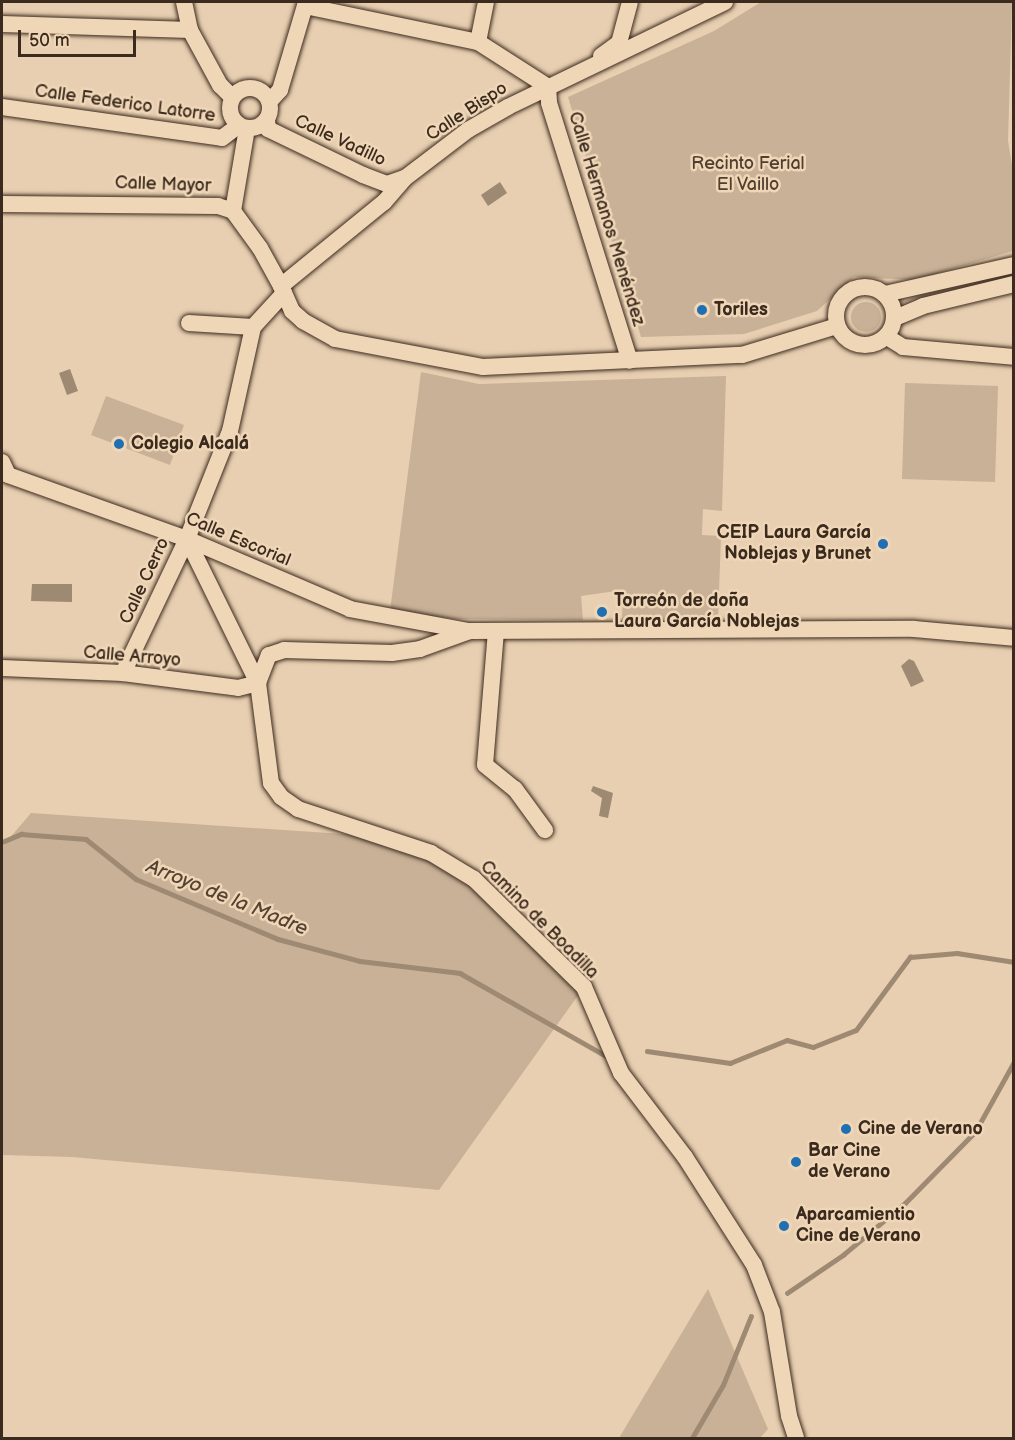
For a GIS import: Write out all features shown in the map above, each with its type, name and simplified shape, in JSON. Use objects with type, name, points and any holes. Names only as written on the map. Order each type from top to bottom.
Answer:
[{"type":"street","points":[[184,2],[190,30],[220,85],[232,97]]},
{"type":"street","points":[[478,42],[486,2]]},
{"type":"street","points":[[572,76],[619,43],[630,2]]},
{"type":"street","points":[[243,127],[267,120],[270,101],[280,90],[306,4],[478,42],[548,87]]},
{"type":"street","name":"Calle Bispo","points":[[253,327],[283,290],[384,201],[405,178],[468,130],[548,87],[719,5]]},
{"type":"street","points":[[2,24],[190,30]]},
{"type":"street","points":[[233,210],[243,127],[229,107],[232,97],[240,89],[253,87],[263,92],[270,101]]},
{"type":"street","name":"Calle Hermanos Menéndez","points":[[548,87],[549,103],[630,361]]},
{"type":"street","name":"Calle Federico Latorre","points":[[2,107],[222,138],[243,127]]},
{"type":"street","name":"Calle Vadillo","points":[[267,120],[268,129],[363,175],[387,184],[405,178]]},
{"type":"street","name":"Calle Mayor","points":[[2,204],[130,203],[218,206],[233,210],[260,248],[292,311],[303,321],[335,339],[483,367],[742,355],[837,326]]},
{"type":"street","points":[[1014,265],[885,294],[865,286],[844,295],[838,304],[837,326],[843,336],[865,346],[887,337],[895,318],[923,306],[1014,284]]},
{"type":"street","points":[[885,294],[895,318]]},
{"type":"street","points":[[189,323],[253,327]]},
{"type":"street","name":"Calle Cerro","points":[[123,673],[187,539],[230,431],[253,327]]},
{"type":"street","points":[[887,337],[903,347],[1014,357]]},
{"type":"street","name":"Calle Escorial","points":[[2,462],[8,475],[187,539],[350,609],[470,631]]},
{"type":"street","points":[[187,539],[237,646],[258,683]]},
{"type":"street","points":[[237,646],[269,655],[284,650],[392,653],[420,649],[470,631],[914,629],[1014,638]]},
{"type":"street","points":[[496,631],[484,765],[515,789],[545,830]]},
{"type":"street","points":[[258,683],[269,655]]},
{"type":"street","name":"Calle Arroyo","points":[[2,668],[123,673],[238,688],[258,683]]},
{"type":"street","name":"Camino de Boadilla","points":[[258,683],[271,783],[281,797],[298,809],[431,852],[474,879],[584,987],[621,1073],[685,1157],[754,1265],[772,1312],[789,1416],[796,1438]]},
{"type":"green space","name":"Recinto Ferial El Vaillo","points":[[761,2],[1012,2],[1008,141],[1013,171],[1013,251],[915,280],[854,277],[817,311],[744,334],[641,337],[568,97],[714,31]]},
{"type":"green space","points":[[866,302],[877,306],[881,317],[877,328],[866,332],[855,328],[851,317],[855,306]]},
{"type":"green space","points":[[421,372],[479,384],[726,376],[722,511],[703,509],[702,535],[721,536],[718,620],[622,620],[623,590],[581,596],[583,620],[457,619],[390,611]]},
{"type":"green space","points":[[905,383],[998,386],[995,482],[902,479]]},
{"type":"green space","points":[[106,396],[184,425],[170,465],[91,435]]},
{"type":"green space","points":[[31,813],[388,837],[474,879],[584,987],[439,1190],[72,1157],[2,1155],[2,847]]},
{"type":"green space","points":[[708,1289],[768,1429],[760,1438],[619,1438]]},
{"type":"shaded area","points":[[500,182],[507,193],[488,206],[481,195]]},
{"type":"shaded area","points":[[70,369],[78,391],[67,395],[59,373]]},
{"type":"shaded area","points":[[32,584],[72,584],[72,602],[31,601]]},
{"type":"shaded area","points":[[909,659],[914,661],[924,681],[911,687],[901,666]]},
{"type":"shaded area","points":[[593,786],[613,793],[608,818],[599,816],[602,798],[591,791]]},
{"type":"waterway","name":"Arroyo de la Madre","points":[[2,842],[21,834],[86,839],[136,879],[278,939],[360,961],[460,973],[608,1057]]},
{"type":"waterway","name":"Arroyo de la Madre","points":[[647,1051],[730,1063],[787,1040],[813,1047],[856,1030],[910,957],[957,953],[1014,962]]},
{"type":"waterway","points":[[787,1293],[843,1255],[905,1203],[975,1132],[1014,1062]]},
{"type":"waterway","points":[[692,1438],[723,1385],[751,1316]]},
{"type":"place","name":"Toriles","points":[[702,310]]},
{"type":"place","name":"Colegio Alcalá","points":[[119,444]]},
{"type":"place","name":"CEIP Laura García Noblejas y Brunet","points":[[883,544]]},
{"type":"place","name":"Torreón de doña Laura García Noblejas","points":[[602,612]]},
{"type":"place","name":"Cine de Verano","points":[[846,1129]]},
{"type":"place","name":"Bar Cine de Verano","points":[[796,1162]]},
{"type":"place","name":"Aparcamientio Cine de Verano","points":[[784,1226]]}]
